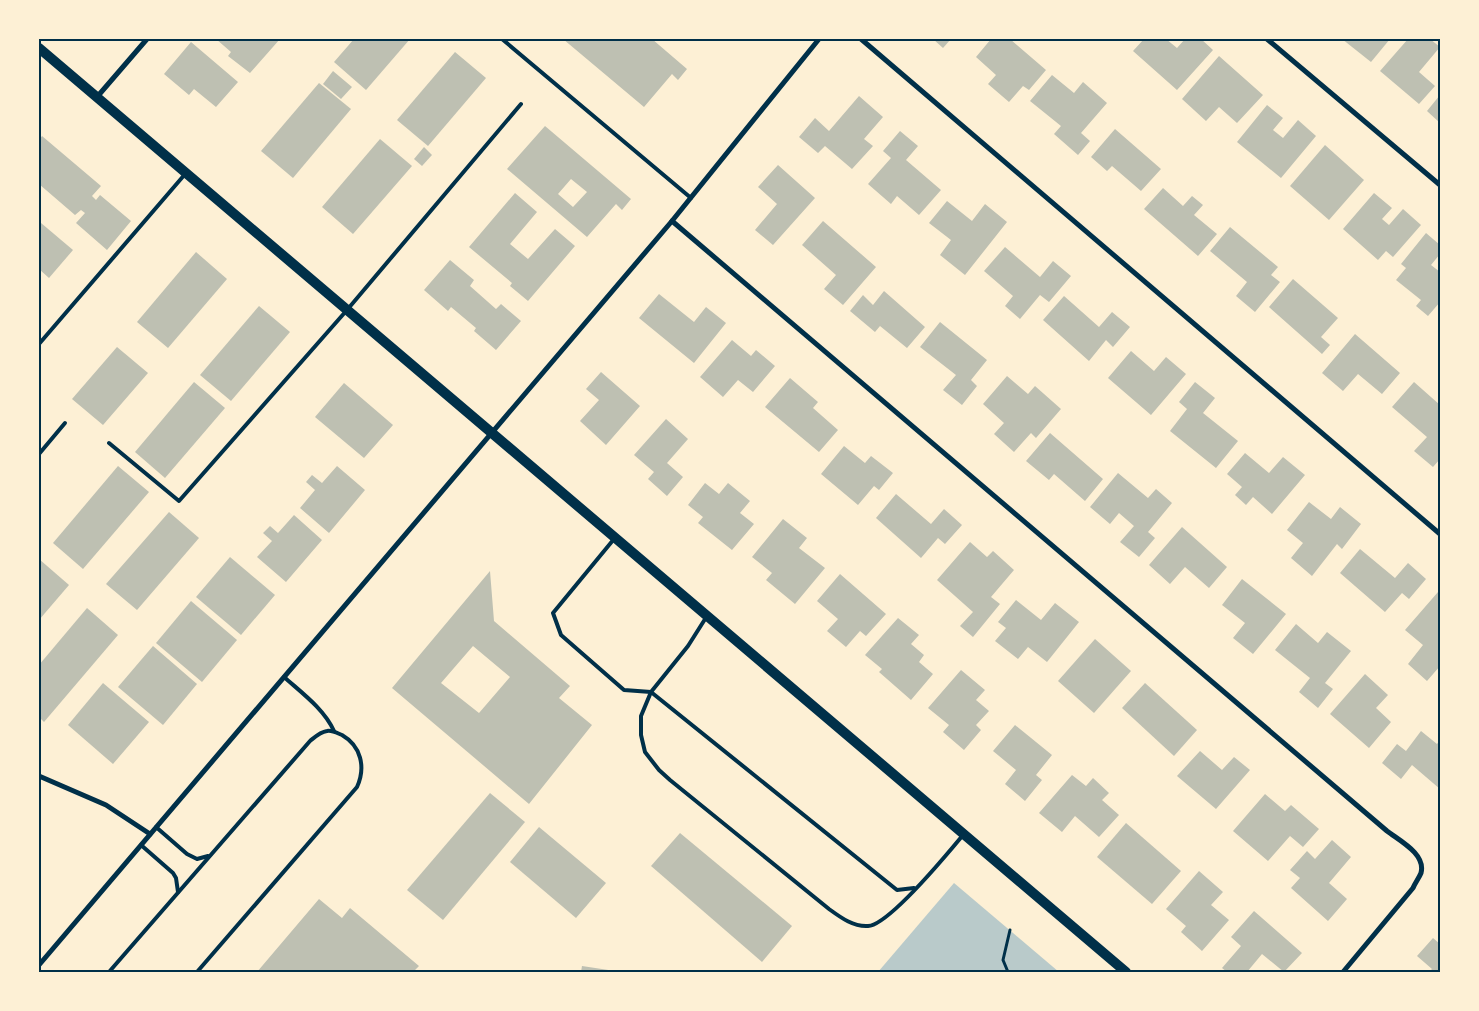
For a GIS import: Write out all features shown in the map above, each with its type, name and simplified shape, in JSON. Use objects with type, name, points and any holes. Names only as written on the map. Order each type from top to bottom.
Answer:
[{"type":"main road","points":[[39,48],[1126,972]]},
{"type":"street","points":[[97,98],[147,39]]},
{"type":"street","points":[[39,964],[672,221],[819,39]]},
{"type":"street","points":[[862,39],[1440,534]]},
{"type":"street","points":[[1268,39],[1440,185]]},
{"type":"street","points":[[672,221],[1415,853],[1421,862],[1421,873],[1413,888],[1343,972]]},
{"type":"street","points":[[39,776],[106,805],[150,834]]},
{"type":"lane","points":[[502,39],[691,198]]},
{"type":"lane","points":[[109,443],[179,501],[347,310],[520,104]]},
{"type":"lane","points":[[39,344],[186,174]]},
{"type":"lane","points":[[39,454],[65,423]]},
{"type":"lane","points":[[615,538],[553,614],[561,635],[624,690],[651,692],[897,890],[915,888]]},
{"type":"lane","points":[[707,616],[688,646],[651,692],[641,716],[642,735],[646,752],[659,770],[670,780],[829,909],[843,919],[858,924],[869,926],[889,914],[930,875],[963,834]]},
{"type":"lane","points":[[284,677],[321,711],[330,722],[334,732]]},
{"type":"lane","points":[[108,972],[310,741],[327,731],[344,736],[359,751],[362,772],[357,787],[197,972]]},
{"type":"lane","points":[[156,827],[187,854],[197,859],[211,855]]},
{"type":"lane","points":[[141,845],[176,878],[178,892]]},
{"type":"path","points":[[1008,972],[1003,960],[1010,930]]},
{"type":"shaded area","points":[[954,883],[1059,972],[878,972]]},
{"type":"building","points":[[216,39],[280,39],[250,73],[228,56],[231,52]]},
{"type":"building","points":[[354,39],[410,39],[366,90],[334,62]]},
{"type":"building","points":[[563,39],[652,39],[687,69],[678,80],[672,74],[644,107]]},
{"type":"building","points":[[933,39],[951,39],[943,48]]},
{"type":"building","points":[[991,39],[1010,39],[1046,70],[1029,90],[1023,86],[1009,102],[988,84],[996,75],[976,57]]},
{"type":"building","points":[[1144,39],[1166,39],[1177,48],[1185,39],[1201,39],[1213,50],[1177,90],[1133,51]]},
{"type":"building","points":[[1342,39],[1390,39],[1371,62]]},
{"type":"building","points":[[1408,39],[1430,39],[1440,47],[1419,72],[1435,86],[1419,104],[1380,71]]},
{"type":"building","points":[[191,42],[238,82],[216,107],[194,89],[189,95],[164,74]]},
{"type":"building","points":[[455,52],[486,78],[428,146],[397,120]]},
{"type":"building","points":[[1219,56],[1263,95],[1237,123],[1219,107],[1206,121],[1182,99]]},
{"type":"building","points":[[333,71],[352,87],[341,99],[323,84]]},
{"type":"building","points":[[1052,75],[1074,93],[1083,82],[1107,103],[1081,133],[1090,141],[1078,155],[1054,134],[1061,126],[1030,101]]},
{"type":"building","points":[[319,83],[351,109],[293,178],[261,151]]},
{"type":"building","points":[[1440,95],[1440,123],[1427,111]]},
{"type":"building","points":[[859,96],[883,117],[864,139],[873,146],[852,169],[825,146],[818,153],[799,137],[815,118],[829,131]]},
{"type":"building","points":[[1267,105],[1283,118],[1273,130],[1283,138],[1298,120],[1316,136],[1281,178],[1237,142]]},
{"type":"building","points":[[545,126],[631,199],[622,210],[616,204],[587,237],[507,169]],"holes":[[[571,179],[587,192],[573,207],[558,194]]]},
{"type":"building","points":[[1115,129],[1161,169],[1141,191],[1112,166],[1107,171],[1091,157]]},
{"type":"building","points":[[900,131],[918,146],[906,160],[941,190],[919,215],[897,196],[891,204],[868,184],[891,158],[883,151]]},
{"type":"building","points":[[42,136],[101,186],[92,196],[96,200],[100,195],[131,221],[107,250],[76,223],[85,213],[81,210],[75,215],[39,184],[39,140]]},
{"type":"building","points":[[380,139],[412,166],[353,234],[322,207]]},
{"type":"building","points":[[1325,145],[1364,180],[1329,220],[1290,186]]},
{"type":"building","points":[[424,147],[432,155],[422,166],[414,159]]},
{"type":"building","points":[[778,165],[815,198],[773,245],[755,230],[777,204],[758,187]]},
{"type":"building","points":[[1163,188],[1183,206],[1192,196],[1203,205],[1194,215],[1217,234],[1198,256],[1144,209]]},
{"type":"building","points":[[515,193],[537,212],[510,244],[528,259],[555,229],[575,246],[528,301],[510,286],[512,283],[469,247]]},
{"type":"building","points":[[1374,193],[1392,208],[1382,219],[1389,225],[1403,209],[1421,225],[1393,257],[1386,251],[1378,260],[1343,229]]},
{"type":"building","points":[[947,201],[972,221],[985,204],[1007,222],[965,275],[940,255],[951,240],[929,223]]},
{"type":"building","points":[[823,221],[876,267],[843,305],[824,289],[836,275],[802,245]]},
{"type":"building","points":[[41,223],[73,250],[49,278],[39,269],[39,226]]},
{"type":"building","points":[[1230,227],[1278,267],[1271,275],[1280,282],[1255,312],[1236,296],[1247,282],[1210,251]]},
{"type":"building","points":[[1426,233],[1440,245],[1440,254],[1431,265],[1440,272],[1440,302],[1428,316],[1416,306],[1421,300],[1396,280],[1406,268],[1401,264]]},
{"type":"building","points":[[1005,247],[1040,277],[1053,261],[1071,276],[1049,302],[1040,295],[1020,319],[1005,306],[1013,296],[984,271]]},
{"type":"building","points":[[196,252],[227,279],[168,348],[137,322]]},
{"type":"building","points":[[450,260],[474,280],[470,286],[496,309],[501,304],[521,321],[496,350],[474,331],[476,328],[451,307],[448,311],[424,290]]},
{"type":"building","points":[[1293,279],[1338,318],[1321,337],[1330,345],[1322,354],[1269,307]]},
{"type":"building","points":[[884,291],[925,327],[907,348],[880,326],[875,332],[850,311],[863,295],[873,305]]},
{"type":"building","points":[[659,294],[694,322],[706,307],[726,323],[694,363],[639,318]]},
{"type":"building","points":[[1064,296],[1099,327],[1112,312],[1130,327],[1113,347],[1106,340],[1089,361],[1043,320]]},
{"type":"building","points":[[259,306],[290,332],[231,401],[200,375]]},
{"type":"building","points":[[940,322],[987,360],[971,380],[977,386],[962,405],[943,390],[956,375],[920,347]]},
{"type":"building","points":[[1355,334],[1400,373],[1382,394],[1358,374],[1343,391],[1322,373]]},
{"type":"building","points":[[732,340],[751,356],[756,350],[775,366],[753,392],[738,380],[723,397],[700,377]]},
{"type":"building","points":[[117,347],[148,373],[103,425],[72,399]]},
{"type":"building","points":[[1131,351],[1154,371],[1166,357],[1186,374],[1151,415],[1108,378]]},
{"type":"building","points":[[601,372],[640,406],[606,445],[580,421],[599,400],[586,389]]},
{"type":"building","points":[[1007,376],[1028,394],[1035,386],[1061,409],[1036,438],[1031,433],[1014,452],[994,434],[1004,423],[983,404]]},
{"type":"building","points":[[790,378],[818,402],[813,408],[838,430],[819,452],[765,407]]},
{"type":"building","points":[[194,382],[225,408],[165,478],[135,452]]},
{"type":"building","points":[[1195,382],[1215,398],[1203,413],[1238,441],[1216,468],[1170,431],[1187,409],[1179,402]]},
{"type":"building","points":[[1414,382],[1440,405],[1440,459],[1433,467],[1414,451],[1427,437],[1392,407]]},
{"type":"building","points":[[344,383],[393,425],[364,458],[315,417]]},
{"type":"building","points":[[666,419],[688,439],[667,463],[683,477],[667,496],[648,479],[654,472],[634,455]]},
{"type":"building","points":[[1050,433],[1103,479],[1085,501],[1054,474],[1049,480],[1026,461]]},
{"type":"building","points":[[844,446],[865,463],[871,456],[893,473],[879,490],[874,486],[858,505],[821,474]]},
{"type":"building","points":[[1245,453],[1269,473],[1283,457],[1305,475],[1272,514],[1253,497],[1246,505],[1235,495],[1242,487],[1227,474]]},
{"type":"building","points":[[118,466],[149,492],[83,569],[53,543]]},
{"type":"building","points":[[337,466],[365,490],[329,533],[300,508],[315,490],[306,482],[312,475],[322,483]]},
{"type":"building","points":[[1118,473],[1148,498],[1156,489],[1172,503],[1148,532],[1155,538],[1139,557],[1120,542],[1134,526],[1119,513],[1110,524],[1090,507]]},
{"type":"building","points":[[705,483],[719,494],[728,483],[750,501],[740,513],[754,524],[732,550],[698,523],[703,517],[688,505]]},
{"type":"building","points":[[896,494],[931,524],[944,509],[962,525],[945,544],[938,538],[921,558],[876,518]]},
{"type":"building","points":[[1309,502],[1331,519],[1340,507],[1361,524],[1342,549],[1337,544],[1312,576],[1291,558],[1303,543],[1287,530]]},
{"type":"building","points":[[169,512],[199,538],[137,610],[106,584]]},
{"type":"building","points":[[294,515],[322,540],[286,582],[257,557],[272,541],[263,533],[270,526],[278,533]]},
{"type":"building","points":[[783,519],[807,538],[799,548],[825,568],[795,604],[766,580],[772,573],[752,557]]},
{"type":"building","points":[[1182,527],[1227,567],[1209,588],[1185,567],[1170,584],[1149,565]]},
{"type":"building","points":[[970,542],[987,557],[993,551],[1014,570],[991,597],[1000,604],[973,637],[960,626],[973,612],[937,580]]},
{"type":"building","points":[[1360,549],[1395,578],[1408,563],[1426,579],[1409,599],[1402,593],[1385,612],[1340,573]]},
{"type":"building","points":[[230,557],[275,595],[241,635],[196,597]]},
{"type":"building","points":[[39,559],[69,585],[39,620]]},
{"type":"building","points":[[490,571],[494,621],[570,686],[559,698],[592,725],[529,804],[392,688]],"holes":[[[473,646],[510,677],[479,713],[441,683]]]},
{"type":"building","points":[[840,574],[886,614],[866,636],[860,631],[846,647],[827,631],[838,619],[817,601]]},
{"type":"building","points":[[1242,579],[1286,614],[1253,654],[1233,638],[1245,623],[1222,605]]},
{"type":"building","points":[[1438,592],[1440,595],[1440,666],[1427,681],[1408,664],[1423,645],[1405,630]]},
{"type":"building","points":[[1016,600],[1041,620],[1055,603],[1079,622],[1047,662],[1028,647],[1018,659],[995,641],[1006,628],[998,622]]},
{"type":"building","points":[[191,601],[237,640],[202,682],[156,643]]},
{"type":"building","points":[[87,608],[118,635],[44,722],[39,717],[39,665]]},
{"type":"building","points":[[898,618],[919,635],[911,644],[924,655],[919,662],[933,674],[911,700],[879,672],[882,669],[865,655]]},
{"type":"building","points":[[1296,624],[1318,643],[1327,632],[1351,651],[1325,683],[1333,689],[1318,708],[1299,692],[1310,678],[1275,650]]},
{"type":"building","points":[[1095,639],[1131,671],[1094,713],[1058,681]]},
{"type":"building","points":[[153,646],[197,684],[163,725],[118,687]]},
{"type":"building","points":[[961,670],[985,690],[976,700],[989,711],[976,725],[981,730],[964,750],[943,732],[949,725],[928,708]]},
{"type":"building","points":[[1365,674],[1388,695],[1376,708],[1391,722],[1369,748],[1330,714]]},
{"type":"building","points":[[103,683],[149,722],[113,764],[68,725]]},
{"type":"building","points":[[1145,683],[1197,730],[1174,756],[1122,708]]},
{"type":"building","points":[[1015,725],[1052,755],[1036,775],[1042,780],[1025,801],[1005,784],[1016,770],[993,751]]},
{"type":"building","points":[[1421,731],[1437,744],[1440,740],[1440,789],[1412,765],[1401,779],[1382,763],[1397,744],[1406,751]]},
{"type":"building","points":[[1200,751],[1222,770],[1234,757],[1250,770],[1216,809],[1177,776]]},
{"type":"building","points":[[1072,775],[1086,786],[1093,778],[1109,793],[1102,800],[1119,815],[1099,837],[1075,816],[1062,832],[1039,813]]},
{"type":"building","points":[[490,793],[525,822],[443,920],[407,890]]},
{"type":"building","points":[[1265,794],[1285,811],[1291,805],[1319,829],[1303,847],[1290,836],[1268,861],[1233,831]]},
{"type":"building","points":[[1126,823],[1181,871],[1152,904],[1097,857]]},
{"type":"building","points":[[539,827],[606,883],[576,918],[510,862]]},
{"type":"building","points":[[680,833],[792,926],[762,962],[651,866]]},
{"type":"building","points":[[1332,840],[1351,857],[1329,883],[1347,899],[1328,921],[1291,888],[1300,878],[1290,870],[1307,851],[1315,859]]},
{"type":"building","points":[[1199,871],[1223,892],[1211,905],[1229,920],[1202,951],[1181,932],[1186,926],[1166,909]]},
{"type":"building","points":[[319,899],[342,918],[350,908],[419,966],[413,972],[257,972]]},
{"type":"building","points":[[1254,911],[1302,953],[1284,972],[1262,954],[1247,972],[1227,972],[1222,968],[1241,946],[1231,937]]},
{"type":"building","points":[[1433,938],[1440,944],[1440,972],[1429,972],[1432,969],[1417,956]]},
{"type":"building","points":[[582,966],[615,971],[615,972],[581,972]]}]
